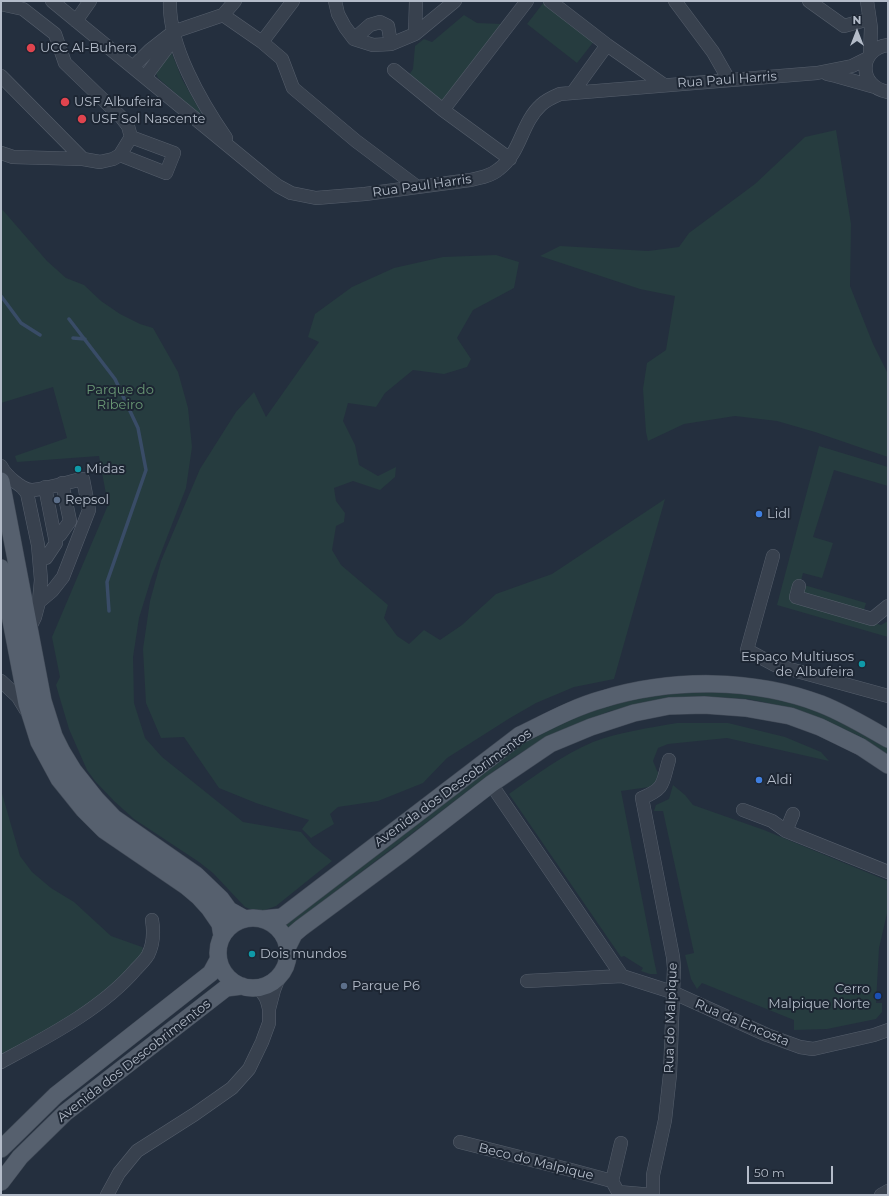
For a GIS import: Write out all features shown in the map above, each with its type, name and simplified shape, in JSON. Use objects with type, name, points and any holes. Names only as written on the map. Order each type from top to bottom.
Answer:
[{"type":"main road","points":[[1,481],[43,701],[54,736],[73,770],[84,786],[114,818],[196,875],[221,899],[229,910],[245,919]]},
{"type":"main road","points":[[1,568],[27,704],[39,742],[59,779],[84,810],[104,830],[186,886],[209,908],[220,924],[222,936],[218,952],[218,960],[226,976],[233,982],[249,987],[265,986],[279,977],[285,968],[288,957],[288,946],[284,937],[272,923],[263,919],[245,919],[231,925],[222,936]]},
{"type":"main road","name":"Avenida dos Descobrimentos","points":[[263,919],[282,917],[520,735],[559,715],[603,699],[650,688],[700,684],[748,686],[779,692],[820,704],[862,723],[888,739]]},
{"type":"main road","name":"Avenida dos Descobrimentos","points":[[288,946],[294,934],[301,928],[402,853],[491,784],[550,744],[591,727],[634,713],[669,706],[704,705],[745,708],[790,716],[820,727],[862,747],[888,765]]},
{"type":"main road","name":"Avenida dos Descobrimentos","points":[[1,1149],[56,1096],[211,973],[218,960]]},
{"type":"main road","name":"Avenida dos Descobrimentos","points":[[1,1182],[20,1157],[65,1113],[226,988],[249,987]]},
{"type":"street","name":"Rua Paul Harris","points":[[52,1],[278,186],[303,196],[316,198],[470,180],[485,176],[499,170],[510,159],[516,150],[533,112],[549,99],[560,94],[817,73],[852,66],[869,56],[876,49],[888,45]]},
{"type":"street","points":[[76,21],[90,1]]},
{"type":"street","points":[[170,1],[173,32],[180,53],[214,120],[237,153]]},
{"type":"street","points":[[133,68],[150,50],[173,32],[223,15],[235,1]]},
{"type":"street","points":[[262,42],[293,1]]},
{"type":"street","points":[[335,1],[338,14],[344,27],[354,39],[373,45],[391,44],[416,34],[456,1]]},
{"type":"street","points":[[416,1],[416,34]]},
{"type":"street","points":[[444,110],[526,1]]},
{"type":"street","points":[[550,1],[607,45],[664,85]]},
{"type":"street","points":[[675,1],[713,52],[729,80]]},
{"type":"street","points":[[809,1],[844,26],[870,24]]},
{"type":"street","points":[[867,1],[870,24],[869,56],[866,66],[866,74],[869,81],[883,92]]},
{"type":"street","points":[[1,4],[23,9],[55,34],[65,63],[121,117],[128,126],[130,137],[120,155],[100,162],[83,159],[13,157],[1,153]]},
{"type":"street","points":[[223,15],[262,42],[282,59],[293,88],[356,141],[416,186]]},
{"type":"street","points":[[354,39],[370,25],[380,22],[388,26],[391,44]]},
{"type":"street","points":[[870,24],[888,45]]},
{"type":"street","points":[[145,77],[169,45],[173,32]]},
{"type":"street","points":[[573,92],[607,45]]},
{"type":"street","points":[[394,70],[444,110],[510,159]]},
{"type":"street","name":"Rua Paul Harris","points":[[817,73],[836,76],[883,92]]},
{"type":"street","points":[[1,76],[83,159]]},
{"type":"street","points":[[120,155],[166,173],[174,153],[130,137]]},
{"type":"street","points":[[1,466],[4,472],[47,486]]},
{"type":"street","points":[[29,629],[35,617],[39,602],[41,580],[38,545],[27,493],[47,486],[83,479],[89,510],[63,577],[52,591],[39,602]]},
{"type":"street","points":[[47,486],[60,536]]},
{"type":"street","points":[[47,486],[60,536]]},
{"type":"street","points":[[47,486],[60,536]]},
{"type":"street","points":[[41,580],[60,536],[88,503]]},
{"type":"street","points":[[772,556],[747,650],[775,664],[885,696]]},
{"type":"street","points":[[799,586],[796,597],[872,619],[888,606]]},
{"type":"street","points":[[1,681],[18,697],[32,721]]},
{"type":"street","name":"Rua do Malpique","points":[[653,1195],[652,1175],[665,1120],[669,1082],[673,957],[642,798],[656,792],[662,785],[669,760]]},
{"type":"street","points":[[491,784],[622,976]]},
{"type":"street","points":[[744,810],[772,821],[786,831],[888,872]]},
{"type":"street","points":[[786,831],[793,814]]},
{"type":"street","points":[[1,1062],[88,1012],[115,991],[147,957],[152,944],[154,932],[152,920]]},
{"type":"street","name":"Rua da Encosta","points":[[527,981],[622,976],[672,992],[766,1035],[800,1047],[813,1049],[874,1035],[888,1030]]},
{"type":"street","points":[[107,1195],[118,1173],[137,1152],[226,1092],[249,1069],[269,1023],[269,1009],[279,977]]},
{"type":"street","points":[[249,987],[264,994],[269,1009]]},
{"type":"street","name":"Beco do Malpique","points":[[460,1142],[612,1181]]},
{"type":"street","name":"Beco do Malpique","points":[[621,1143],[612,1181],[618,1192],[653,1195]]},
{"type":"street","points":[[881,1195],[888,1191]]},
{"type":"green space","points":[[544,2],[595,40],[577,63],[527,24]]},
{"type":"green space","points":[[464,15],[477,23],[502,24],[443,101],[409,75],[413,69],[415,46],[424,39],[432,42]]},
{"type":"green space","points":[[170,49],[182,79],[201,113],[198,113],[158,78],[156,73]]},
{"type":"green space","points":[[836,130],[851,224],[850,286],[873,344],[888,374],[888,457],[815,432],[777,421],[735,416],[684,424],[648,441],[643,389],[647,363],[666,350],[675,296],[640,289],[540,256],[560,246],[648,251],[679,247],[689,233],[755,184],[805,137]]},
{"type":"green space","name":"Parque do Ribeiro","points":[[1,208],[47,261],[66,278],[84,285],[101,301],[120,314],[140,324],[153,328],[178,372],[188,408],[192,447],[186,488],[151,579],[139,618],[133,657],[134,703],[145,738],[162,757],[243,822],[301,832],[313,846],[332,861],[276,906],[262,911],[255,911],[245,907],[213,873],[134,819],[114,801],[87,770],[69,729],[56,685],[60,677],[52,637],[108,505],[99,456],[17,462],[15,456],[67,438],[53,387],[1,403]]},
{"type":"green space","points":[[496,255],[519,262],[514,288],[473,310],[457,338],[471,359],[467,367],[444,374],[413,370],[385,393],[376,407],[348,403],[343,421],[355,445],[359,465],[378,476],[396,467],[395,477],[380,490],[353,481],[334,488],[336,501],[345,513],[344,522],[336,526],[332,550],[341,565],[388,605],[384,618],[397,636],[409,644],[424,630],[440,640],[462,625],[496,594],[552,574],[665,499],[614,679],[574,687],[536,703],[447,758],[423,783],[378,801],[338,807],[330,814],[334,824],[311,838],[302,829],[309,820],[256,803],[219,788],[184,737],[161,738],[146,703],[143,649],[150,601],[161,561],[200,469],[236,412],[254,392],[266,417],[319,342],[308,337],[315,314],[352,287],[394,268],[443,257]]},
{"type":"green space","points":[[819,446],[888,467],[888,486],[834,470],[813,537],[833,543],[822,578],[803,573],[800,584],[790,599],[881,625],[888,621],[888,637],[777,605]]},
{"type":"green space","points":[[804,585],[866,603],[863,613],[803,594]]},
{"type":"green space","points":[[716,690],[781,698],[839,719],[888,746],[888,755],[861,737],[807,713],[748,699],[685,697],[610,711],[550,735],[506,762],[311,910],[286,931],[282,924],[527,740],[543,731],[575,716],[626,700],[660,693]]},
{"type":"green space","points":[[677,723],[728,723],[785,737],[821,752],[829,761],[727,738],[668,744],[658,748],[653,761],[658,773],[657,781],[649,787],[621,791],[657,974],[650,974],[641,971],[643,968],[624,956],[621,957],[509,794],[560,759],[593,742],[624,733]]},
{"type":"green space","points":[[673,785],[685,795],[693,805],[764,830],[888,881],[888,909],[879,948],[876,1003],[882,1003],[882,1012],[876,1019],[827,1029],[794,1030],[794,1020],[702,983],[697,989],[691,979],[685,955],[694,953],[663,811],[654,811],[656,805],[669,799]]},
{"type":"green space","points":[[1,790],[20,856],[32,872],[51,888],[74,902],[111,936],[142,947],[147,957],[132,974],[1,1062]]},
{"type":"waterway","points":[[1,296],[21,323],[40,335]]},
{"type":"waterway","points":[[69,319],[115,379],[138,428],[146,470],[107,582],[109,611]]},
{"type":"waterway","points":[[73,338],[85,339]]},
{"type":"place","name":"UCC Al-Buhera","points":[[31,48]]},
{"type":"place","name":"USF Albufeira","points":[[65,102]]},
{"type":"place","name":"USF Sol Nascente","points":[[82,119]]},
{"type":"place","name":"Midas","points":[[78,469]]},
{"type":"place","name":"Repsol","points":[[57,500]]},
{"type":"place","name":"Lidl","points":[[759,514]]},
{"type":"place","name":"Espaço Multiusos de Albufeira","points":[[862,664]]},
{"type":"place","name":"Aldi","points":[[759,780]]},
{"type":"place","name":"Dois mundos","points":[[252,954]]},
{"type":"place","name":"Parque P6","points":[[344,986]]},
{"type":"place","name":"Cerro Malpique Norte","points":[[878,996]]}]
